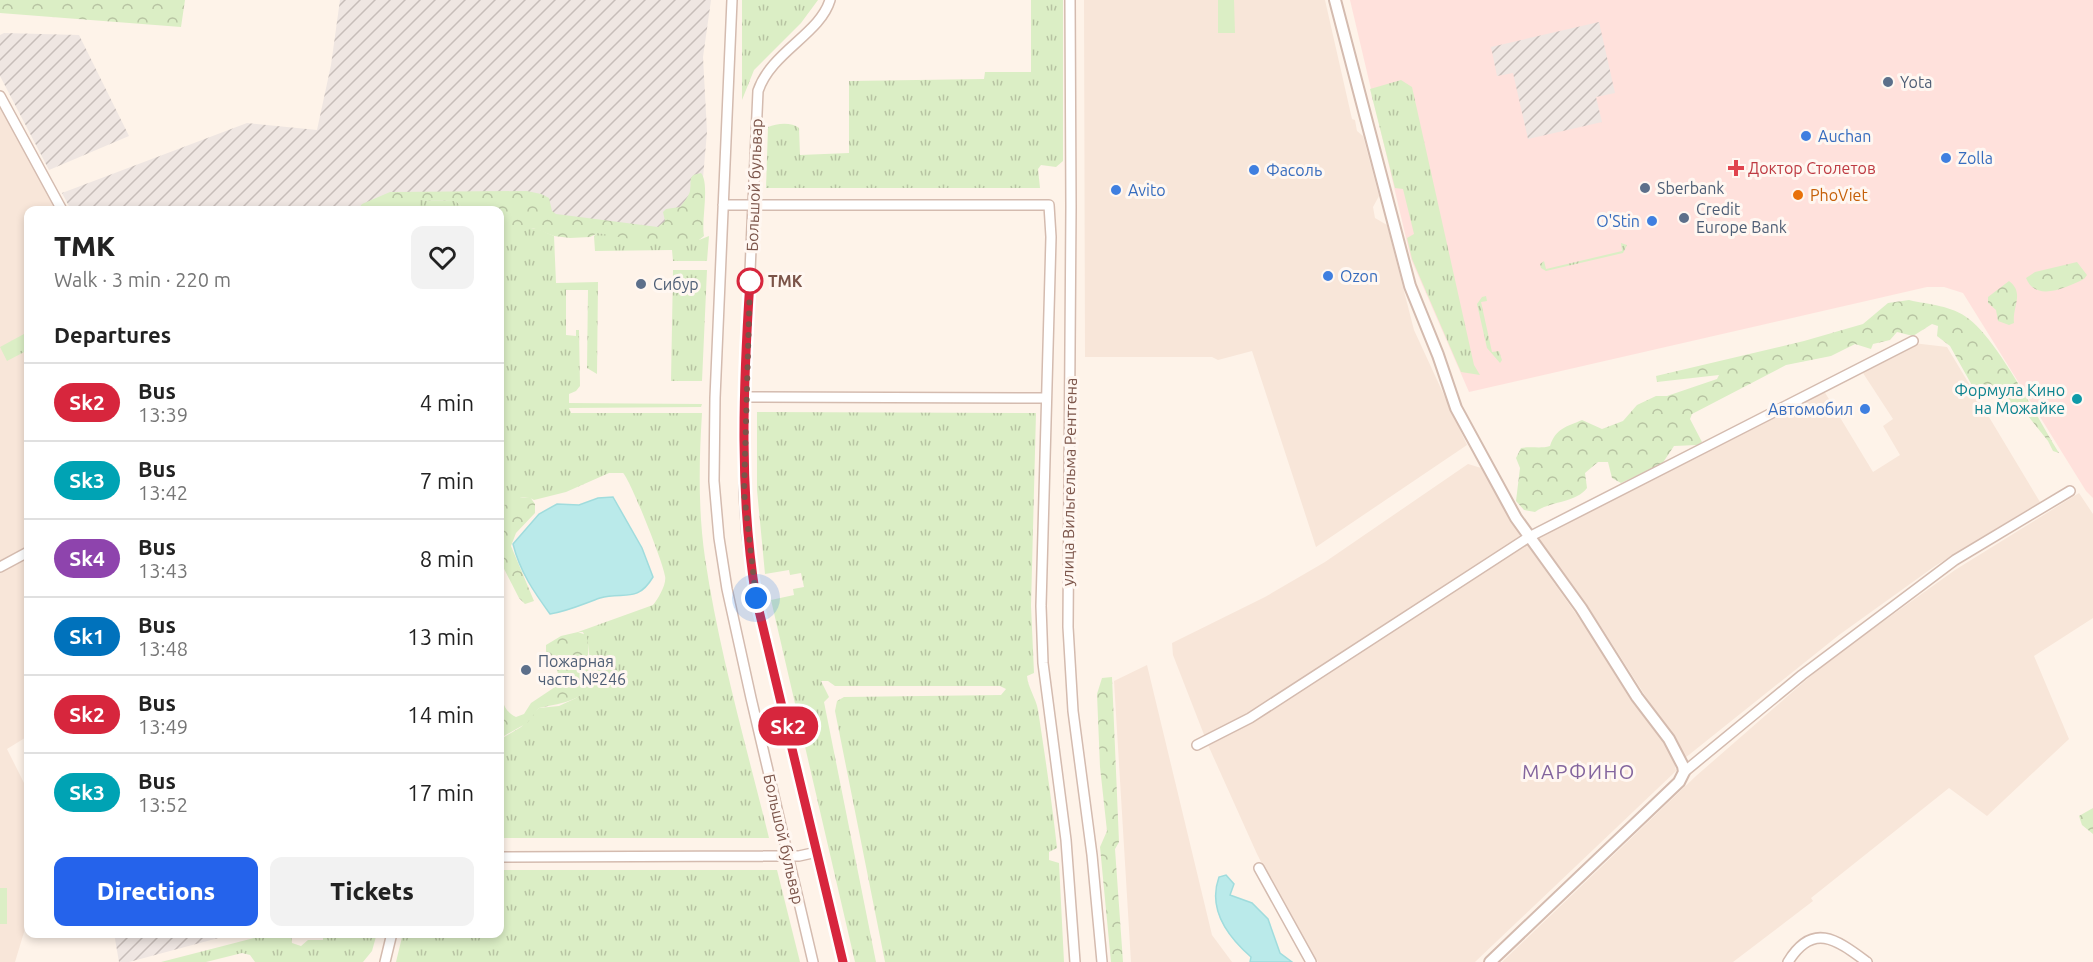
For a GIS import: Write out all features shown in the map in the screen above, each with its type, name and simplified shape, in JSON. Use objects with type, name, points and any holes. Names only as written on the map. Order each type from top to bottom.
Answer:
[{"type":"street","name":"Большой бульвар","points":[[732,0],[715,398],[714,481],[719,538],[727,589],[813,962]]},
{"type":"street","name":"Большой бульвар","points":[[830,0],[821,18],[772,65],[761,81],[755,126],[745,398],[744,492],[756,598],[843,962]]},
{"type":"street","name":"улица Вильгельма Рентгена","points":[[1070,0],[1068,627],[1073,711],[1092,855],[1102,962]]},
{"type":"street","points":[[1335,0],[1410,286],[1438,355],[1456,408],[1529,537],[1581,608],[1637,697],[1668,739],[1684,772]]},
{"type":"street","points":[[0,96],[4,113],[60,206]]},
{"type":"street","points":[[723,205],[753,206]]},
{"type":"street","name":"улица Вильгельма Рентгена","points":[[753,206],[1049,205],[1051,237],[1041,606],[1043,663],[1066,840],[1075,962]]},
{"type":"street","points":[[1197,744],[1250,718],[1529,537],[1912,341]]},
{"type":"street","points":[[745,398],[1046,398]]},
{"type":"street","points":[[1490,962],[1679,782],[1684,772],[1802,675],[1955,561],[2070,491]]},
{"type":"street","points":[[0,567],[24,554]]},
{"type":"street","points":[[504,856],[788,856],[817,852]]},
{"type":"street","points":[[1259,868],[1311,962]]},
{"type":"street","points":[[384,961],[391,938]]},
{"type":"street","points":[[1788,962],[1794,951],[1808,941],[1828,938],[1839,941],[1867,962]]},
{"type":"shaded area","points":[[340,0],[711,0],[703,57],[707,132],[698,235],[547,217],[504,197],[422,206],[69,206],[62,193],[247,123],[317,130],[331,65]]},
{"type":"shaded area","points":[[1084,0],[1325,0],[1352,119],[1355,120],[1357,131],[1363,136],[1379,196],[1373,207],[1375,218],[1387,225],[1414,330],[1467,445],[1316,547],[1252,351],[1218,360],[1212,357],[1085,357]]},
{"type":"shaded area","points":[[1350,0],[2093,0],[2093,498],[2086,491],[1963,293],[1944,287],[1927,287],[1469,392],[1411,259]]},
{"type":"shaded area","points":[[1599,22],[1615,93],[1596,97],[1602,122],[1528,139],[1513,73],[1497,76],[1491,47]]},
{"type":"shaded area","points":[[4,33],[79,35],[129,136],[49,170],[0,76],[0,35]]},
{"type":"shaded area","points":[[0,100],[57,206],[24,206],[24,738],[7,749],[24,783],[24,932],[15,962],[0,962]]},
{"type":"shaded area","points":[[1913,343],[1947,347],[2040,502],[1935,566],[1839,635],[1685,758],[1600,625],[1566,576],[1535,538],[1824,391],[1873,472],[1900,455],[1883,426],[1893,419],[1861,370]]},
{"type":"shaded area","points":[[1468,464],[1481,468],[1523,539],[1586,628],[1628,695],[1673,754],[1676,771],[1475,962],[1318,962],[1293,924],[1257,854],[1208,745],[1173,655],[1172,643],[1265,597],[1325,562]]},
{"type":"shaded area","points":[[2079,493],[2093,514],[2093,618],[2034,656],[2069,739],[1987,816],[1949,788],[1811,898],[1813,901],[1733,962],[1502,962],[1696,776],[1828,661],[1955,570]]},
{"type":"shaded area","points":[[1147,665],[1212,935],[1232,962],[1131,962],[1114,681]]},
{"type":"shaded area","points":[[115,938],[218,938],[129,962],[119,962]]},
{"type":"green space","points":[[0,0],[185,0],[181,27],[0,13]]},
{"type":"green space","points":[[742,0],[818,0],[801,23],[754,70],[742,100]]},
{"type":"green space","points":[[1031,0],[1063,0],[1063,161],[1056,167],[1041,165],[1038,169],[1040,188],[766,188],[768,127],[784,124],[799,128],[800,155],[849,153],[849,81],[984,79],[985,72],[1031,72]]},
{"type":"green space","points":[[1218,0],[1234,0],[1235,33],[1218,33]]},
{"type":"green space","points":[[1401,80],[1412,87],[1474,365],[1480,375],[1461,372],[1412,259],[1407,238],[1414,234],[1403,189],[1395,188],[1370,89]]},
{"type":"green space","points":[[701,173],[705,185],[704,236],[699,240],[635,240],[598,233],[590,237],[570,238],[554,236],[533,228],[511,232],[504,230],[504,206],[460,206],[456,201],[419,200],[420,206],[361,206],[390,192],[527,191],[549,198],[552,211],[556,214],[658,227],[665,221],[663,212],[666,209],[680,207],[686,199],[691,179]]},
{"type":"green space","points":[[418,200],[456,201],[460,206],[419,206]]},
{"type":"green space","points":[[504,224],[538,229],[554,236],[556,283],[598,282],[597,374],[587,368],[588,290],[566,290],[566,335],[576,336],[576,330],[579,330],[580,386],[569,394],[569,403],[702,404],[701,407],[569,408],[571,413],[702,413],[700,485],[705,558],[725,663],[769,838],[504,838],[504,737],[521,727],[539,708],[559,706],[576,698],[587,689],[591,672],[588,644],[583,632],[578,632],[653,605],[665,583],[659,555],[623,473],[609,473],[566,492],[534,500],[522,497],[505,505]]},
{"type":"green space","points":[[597,233],[699,240],[709,236],[707,261],[673,261],[672,250],[595,251],[594,236]]},
{"type":"green space","points":[[1621,243],[1627,245],[1623,253],[1546,271],[1541,268],[1540,264],[1544,261],[1546,269],[1622,251]]},
{"type":"green space","points":[[2077,262],[2087,275],[2084,279],[2061,289],[2037,290],[2026,278],[2035,272]]},
{"type":"green space","points":[[673,270],[707,270],[702,381],[671,381]]},
{"type":"green space","points":[[2009,281],[2014,286],[2017,295],[2014,323],[2009,325],[1998,321],[1996,310],[1988,303],[1988,297]]},
{"type":"green space","points":[[1486,296],[1487,301],[1481,302],[1492,352],[1499,351],[1502,360],[1500,363],[1487,348],[1477,304],[1482,297]]},
{"type":"green space","points":[[1909,300],[1955,311],[1969,319],[1981,330],[2005,362],[2059,453],[2053,451],[2048,441],[2024,411],[2006,412],[2000,406],[1999,395],[1983,395],[1974,389],[1950,346],[1937,336],[1938,326],[1932,324],[1913,336],[1897,332],[1890,340],[1873,344],[1871,349],[1855,344],[1831,356],[1786,365],[1692,414],[1690,419],[1702,442],[1697,445],[1674,446],[1662,464],[1621,483],[1612,478],[1608,462],[1598,462],[1585,473],[1587,488],[1576,497],[1535,512],[1524,510],[1516,501],[1520,468],[1516,458],[1521,448],[1550,446],[1555,435],[1582,420],[1602,429],[1623,421],[1637,405],[1656,396],[1667,396],[1717,379],[1719,375],[1657,382],[1656,376],[1804,341],[1863,324],[1888,303]]},
{"type":"green space","points":[[24,334],[24,352],[7,361],[0,347]]},
{"type":"green space","points":[[757,412],[1036,413],[1031,606],[1034,673],[1027,676],[1038,710],[1053,814],[1057,848],[1049,852],[1049,860],[1059,863],[1064,962],[885,962],[835,711],[837,701],[844,697],[1001,695],[1006,689],[1000,686],[835,686],[828,681],[821,681],[829,697],[824,702],[876,962],[855,962],[771,600],[794,595],[793,589],[804,587],[801,573],[790,575],[789,570],[765,574],[757,490]]},
{"type":"green space","points":[[530,497],[535,504],[535,513],[516,533],[511,546],[534,601],[525,604],[519,598],[504,569],[504,505],[516,498]]},
{"type":"green space","points":[[578,632],[586,635],[591,682],[587,689],[576,698],[539,708],[527,723],[504,736],[504,704],[508,711],[516,717],[524,714],[531,703],[561,683],[555,664],[546,654],[546,645],[561,636]]},
{"type":"green space","points":[[1112,677],[1119,842],[1115,849],[1123,962],[1111,962],[1100,847],[1107,831],[1100,767],[1097,694],[1102,678]]},
{"type":"green space","points":[[2093,808],[2093,834],[2082,825],[2079,816]]},
{"type":"green space","points":[[504,870],[777,870],[800,962],[396,962],[402,938],[504,938]]},
{"type":"green space","points":[[0,888],[7,888],[7,924],[0,924]]},
{"type":"green space","points":[[254,938],[292,938],[292,943],[301,946],[308,940],[323,940],[323,938],[376,938],[372,951],[363,962],[255,962],[250,955],[242,953],[206,962],[161,962]]},
{"type":"water","points":[[613,497],[642,548],[653,577],[641,591],[635,594],[608,596],[550,614],[524,573],[513,544],[539,514],[557,504],[579,505],[598,498]]},
{"type":"water","points":[[1226,875],[1234,884],[1230,895],[1252,903],[1268,919],[1280,953],[1292,962],[1250,962],[1251,957],[1228,932],[1218,912],[1216,889],[1219,877]]},
{"type":"bus line","name":"Sk2","points":[[750,281],[745,384],[744,492],[751,562],[756,598],[843,962]]},
{"type":"place","name":"Yota","points":[[1888,82]]},
{"type":"place","name":"Auchan","points":[[1806,136]]},
{"type":"place","name":"Zolla","points":[[1946,158]]},
{"type":"place","name":"Доктор Столетов","points":[[1736,168]]},
{"type":"place","name":"Фасоль","points":[[1254,170]]},
{"type":"place","name":"Sberbank","points":[[1645,188]]},
{"type":"place","name":"Avito","points":[[1116,190]]},
{"type":"place","name":"PhoViet","points":[[1798,195]]},
{"type":"place","name":"Credit Europe Bank","points":[[1684,218]]},
{"type":"place","name":"O'Stin","points":[[1652,221]]},
{"type":"place","name":"Ozon","points":[[1328,276]]},
{"type":"place","name":"ТМК","points":[[750,281]]},
{"type":"place","name":"Сибур","points":[[641,284]]},
{"type":"place","name":"Формула Кино на Можайке","points":[[2077,399]]},
{"type":"place","name":"Автомобил","points":[[1865,409]]},
{"type":"place","name":"Пожарная часть №246","points":[[526,670]]},
{"type":"district","name":"МАРФИНО","points":[[1579,772]]},
{"type":"route","points":[[750,281],[745,384],[744,492],[756,598]]}]
